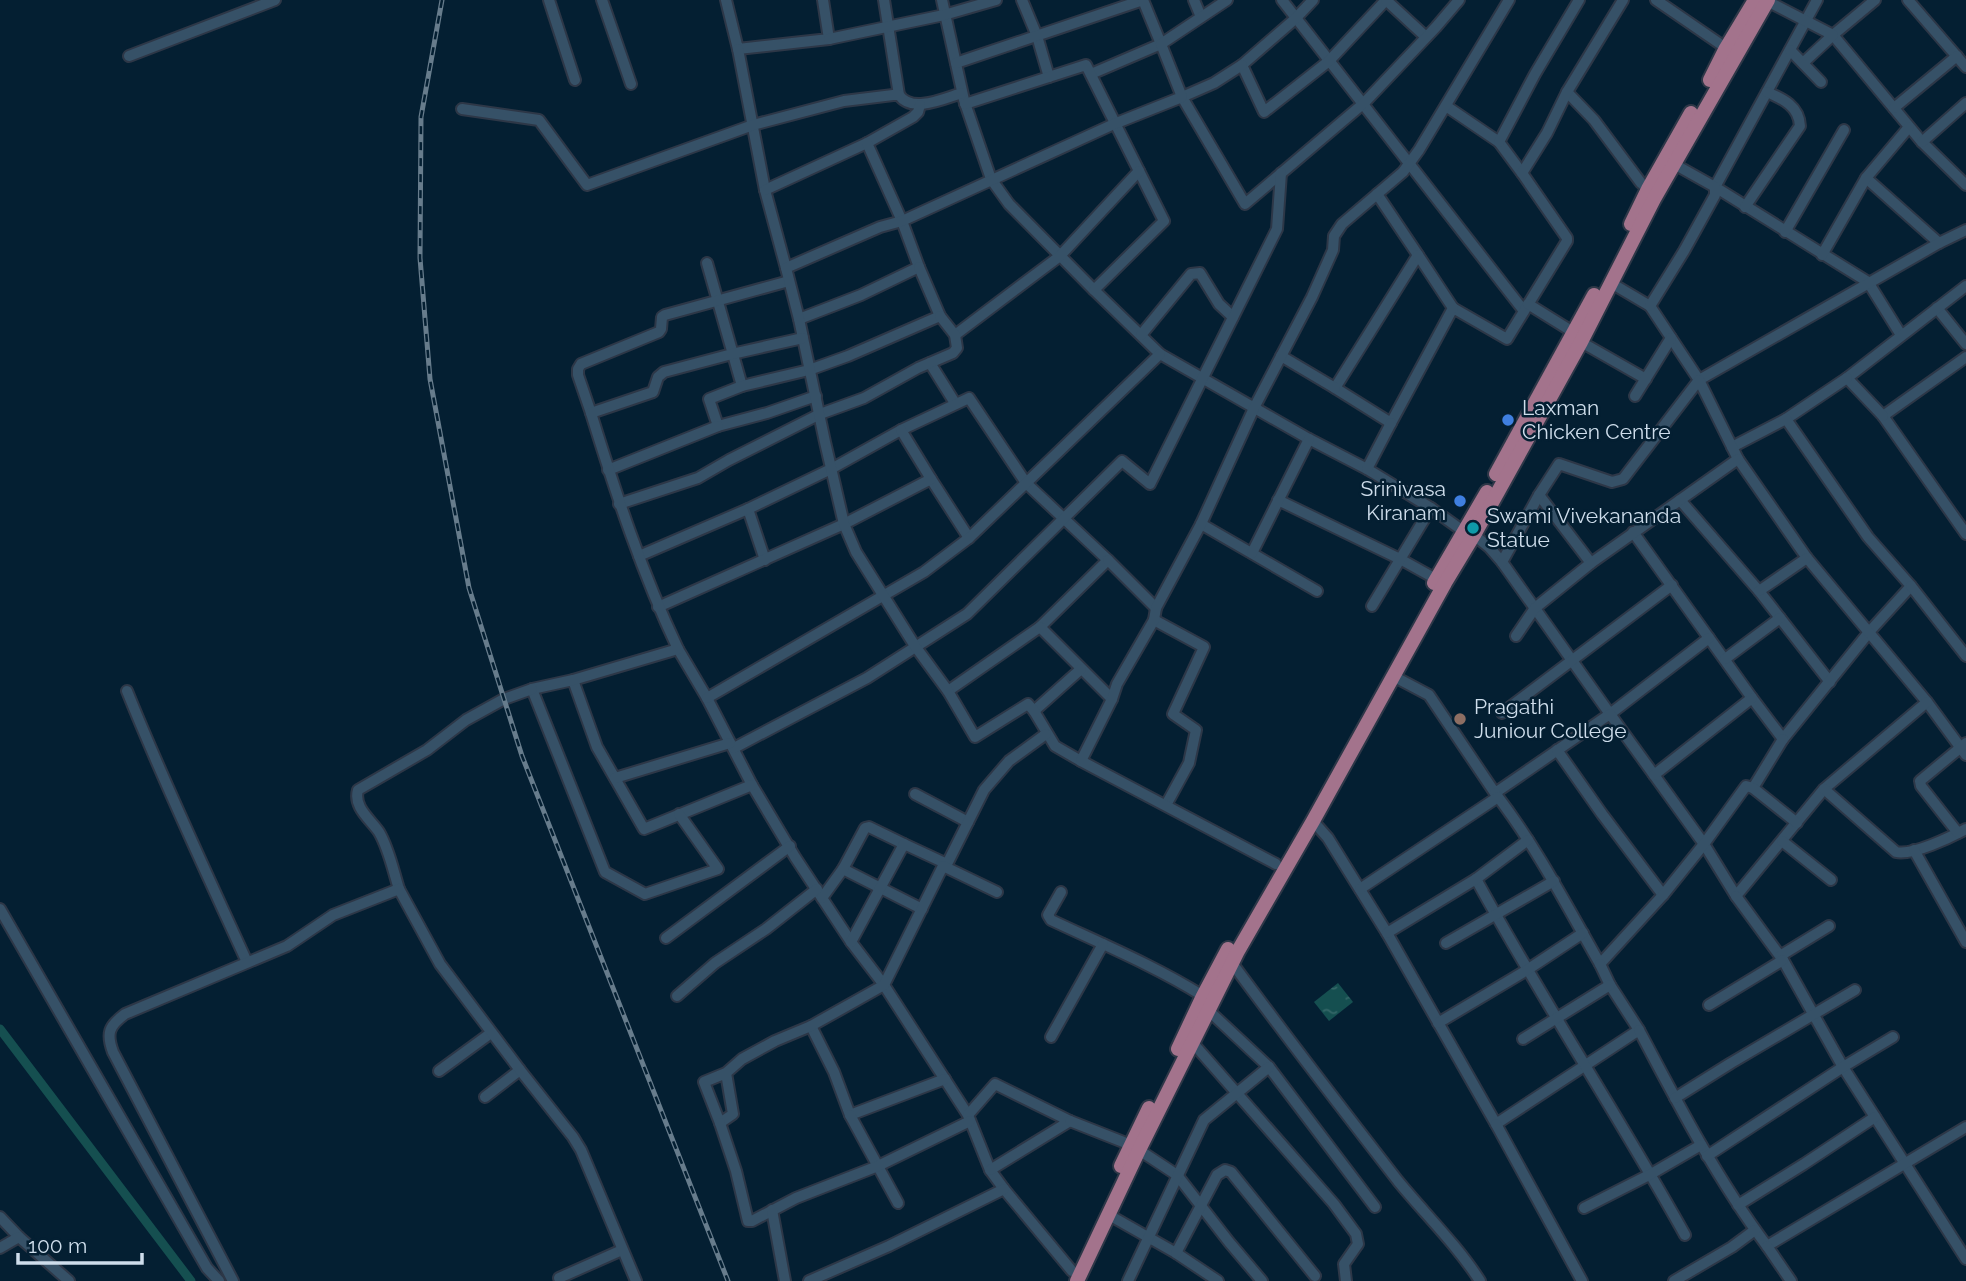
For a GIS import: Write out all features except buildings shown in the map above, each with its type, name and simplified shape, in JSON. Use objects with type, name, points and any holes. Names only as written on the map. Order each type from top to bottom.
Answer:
[{"type":"main road","points":[[1577,337],[1648,189],[1726,48],[1758,1]]},
{"type":"main road","points":[[1072,1278],[1109,1215],[1135,1148],[1192,1042],[1206,1003],[1232,963],[1313,821],[1445,583],[1482,500],[1611,283],[1758,1]]},
{"type":"main road","points":[[1072,1278],[1276,864],[1436,579],[1469,533]]},
{"type":"street","points":[[129,56],[275,0]]},
{"type":"street","points":[[564,0],[550,2],[575,80]]},
{"type":"street","points":[[603,0],[631,84]]},
{"type":"street","points":[[726,0],[765,190],[799,319],[844,524],[856,552],[915,646],[948,691],[975,737],[1028,704],[1046,734],[1060,750],[1276,864]]},
{"type":"street","points":[[823,0],[829,39]]},
{"type":"street","points":[[884,0],[899,95],[902,100],[919,109]]},
{"type":"street","points":[[942,0],[963,99],[991,179],[1009,204],[1060,256],[1160,354],[1367,469],[1469,533],[1489,547],[1503,562],[1704,844],[1736,896],[1781,958],[1843,1067],[1966,1259]]},
{"type":"street","points":[[738,49],[829,39],[944,15],[996,0]]},
{"type":"street","points":[[1022,0],[1037,36],[1049,77]]},
{"type":"street","points":[[956,63],[1143,0],[1182,97],[1245,204],[1364,103],[1459,0]]},
{"type":"street","points":[[1194,0],[1201,17]]},
{"type":"street","points":[[1090,74],[1161,44],[1227,0]]},
{"type":"street","points":[[1282,0],[1526,308],[1646,379]]},
{"type":"street","points":[[786,268],[880,227],[902,221],[1114,124],[1214,83],[1242,65],[1295,19],[1312,0]]},
{"type":"street","points":[[1242,65],[1264,112],[1329,61],[1386,0],[1426,37]]},
{"type":"street","points":[[1082,761],[1117,684],[1154,620],[1156,608],[1201,524],[1254,408],[1312,297],[1333,250],[1334,236],[1342,224],[1410,163],[1509,0]]},
{"type":"street","points":[[1499,142],[1579,0]]},
{"type":"street","points":[[1522,173],[1623,0]]},
{"type":"street","points":[[1656,0],[1726,48]]},
{"type":"street","points":[[1650,306],[1709,206],[1715,195],[1715,187],[1817,0]]},
{"type":"street","points":[[1803,63],[1875,0]]},
{"type":"street","points":[[1908,0],[1966,67]]},
{"type":"street","points":[[1758,1],[1806,20],[1833,35],[1922,142],[1966,185]]},
{"type":"street","points":[[1790,50],[1821,82]]},
{"type":"street","points":[[1894,108],[1957,55]]},
{"type":"street","points":[[765,190],[867,143],[913,117],[919,109],[1049,77],[1086,65],[1164,221],[1094,290]]},
{"type":"street","points":[[1567,92],[1594,120],[1648,189]]},
{"type":"street","points":[[1745,207],[1800,126],[1795,109],[1767,92]]},
{"type":"street","points":[[462,109],[539,120],[587,185],[754,133],[844,101],[899,95]]},
{"type":"street","points":[[1922,142],[1966,103]]},
{"type":"street","points":[[1377,194],[1453,308],[1507,339],[1563,249],[1567,238],[1499,142],[1446,106]]},
{"type":"street","points":[[1822,255],[1866,178],[1909,127]]},
{"type":"street","points":[[1785,232],[1844,130]]},
{"type":"street","points":[[619,504],[698,478],[820,414],[864,398],[956,351],[955,335],[940,316],[867,143]]},
{"type":"street","points":[[1674,164],[1868,282],[1901,335]]},
{"type":"street","points":[[955,335],[1060,256],[1139,171]]},
{"type":"street","points":[[615,778],[732,745],[867,678],[967,614],[1122,461],[1150,484],[1277,229],[1281,173]]},
{"type":"street","points":[[1866,178],[1939,243]]},
{"type":"street","points":[[1503,562],[1559,464],[1612,482],[1623,479],[1699,380],[1868,282],[1966,230]]},
{"type":"street","points":[[1335,388],[1418,256]]},
{"type":"street","points":[[707,263],[742,386]]},
{"type":"street","points":[[799,319],[861,295],[919,267]]},
{"type":"street","points":[[1141,335],[1191,274],[1200,273],[1219,304],[1233,317]]},
{"type":"street","points":[[789,281],[665,315],[662,317],[659,332],[581,364],[578,375],[619,504],[658,607],[752,785],[819,894],[884,985],[945,1079],[969,1118],[990,1170],[1072,1278]]},
{"type":"street","points":[[1611,283],[1650,306],[1699,380],[1738,459],[1807,558],[1964,748],[1922,779],[1920,784],[1962,831],[1914,850],[1896,852],[1824,789]]},
{"type":"street","points":[[1732,447],[1786,419],[1847,378],[1966,286]]},
{"type":"street","points":[[1367,469],[1453,308]]},
{"type":"street","points":[[1937,308],[1966,344]]},
{"type":"street","points":[[718,426],[709,399],[742,386],[809,370],[848,356],[940,316]]},
{"type":"street","points":[[590,413],[653,392],[658,377],[664,372],[803,338]]},
{"type":"street","points":[[1635,396],[1671,338]]},
{"type":"street","points":[[707,698],[924,572],[969,538],[1160,354]]},
{"type":"street","points":[[1281,356],[1391,423]]},
{"type":"street","points":[[1883,416],[1966,357]]},
{"type":"street","points":[[930,363],[955,403]]},
{"type":"street","points":[[1847,378],[1883,416],[1966,534]]},
{"type":"street","points":[[608,470],[718,426],[768,413],[816,396]]},
{"type":"street","points":[[639,556],[748,509],[969,398],[1026,483],[1156,608]]},
{"type":"street","points":[[1786,419],[1867,537],[1911,586],[1966,656]]},
{"type":"street","points":[[901,430],[969,538]]},
{"type":"street","points":[[1252,553],[1309,439]]},
{"type":"street","points":[[1516,636],[1535,607],[1633,532],[1738,459]]},
{"type":"street","points":[[658,607],[844,524],[931,479]]},
{"type":"street","points":[[1539,495],[1591,563]]},
{"type":"street","points":[[1278,500],[1436,579]]},
{"type":"street","points":[[1680,500],[1759,592],[1830,682]]},
{"type":"street","points":[[1372,606],[1431,508]]},
{"type":"street","points":[[748,509],[765,560]]},
{"type":"street","points":[[1201,524],[1317,591]]},
{"type":"street","points":[[1633,532],[1783,739]]},
{"type":"street","points":[[1759,592],[1807,558]]},
{"type":"street","points":[[948,691],[1040,626],[1108,560]]},
{"type":"street","points":[[1502,713],[1672,585]]},
{"type":"street","points":[[1753,788],[1783,739],[1870,631],[1911,586]]},
{"type":"street","points":[[1725,659],[1780,618]]},
{"type":"street","points":[[1154,620],[1203,647],[1173,714],[1196,730],[1189,763],[1166,805]]},
{"type":"street","points":[[1040,626],[1112,699]]},
{"type":"street","points":[[1360,889],[1610,715],[1709,638]]},
{"type":"street","points":[[636,1281],[582,1150],[440,964],[399,890],[386,846],[358,804],[357,796],[358,790],[426,750],[466,720],[503,699],[678,649]]},
{"type":"street","points":[[1034,711],[1081,669]]},
{"type":"street","points":[[1393,676],[1429,695],[1528,841],[1554,881],[1610,985],[1639,1030],[1704,1150],[1738,1205],[1791,1281]]},
{"type":"street","points":[[573,680],[597,747],[644,828],[752,785]]},
{"type":"street","points":[[532,689],[605,872],[646,894],[718,869],[679,814]]},
{"type":"street","points":[[127,691],[152,754],[247,962]]},
{"type":"street","points":[[1654,775],[1752,698]]},
{"type":"street","points":[[1736,896],[1824,789],[1927,702]]},
{"type":"street","points":[[677,996],[715,963],[819,894],[843,869],[865,828],[869,827],[947,864],[984,790],[1009,761],[1046,734]]},
{"type":"street","points":[[1557,750],[1663,895]]},
{"type":"street","points":[[1600,964],[1663,895],[1704,844],[1743,788],[1753,788],[1797,822]]},
{"type":"street","points":[[915,794],[968,822]]},
{"type":"street","points":[[1313,821],[1328,838],[1387,933],[1582,1281]]},
{"type":"street","points":[[1387,933],[1476,880],[1528,841]]},
{"type":"street","points":[[1782,841],[1831,880]]},
{"type":"street","points":[[851,942],[904,844]]},
{"type":"street","points":[[666,938],[790,846]]},
{"type":"street","points":[[1914,850],[1966,942]]},
{"type":"street","points":[[997,892],[943,866],[884,985],[811,1026],[742,1059],[726,1073],[704,1082],[736,1171],[748,1221],[752,1222],[796,1198],[878,1166],[969,1118],[995,1084],[1070,1121],[1135,1148],[1177,1175],[1262,1281]]},
{"type":"street","points":[[843,869],[922,909]]},
{"type":"street","points":[[1476,880],[1685,1235]]},
{"type":"street","points":[[1446,943],[1554,881]]},
{"type":"street","points":[[233,1281],[113,1052],[109,1032],[115,1022],[125,1014],[287,946],[333,915],[399,890]]},
{"type":"street","points":[[1061,892],[1048,915],[1049,919],[1182,983],[1206,1003],[1269,1067],[1375,1208]]},
{"type":"street","points":[[0,909],[207,1268],[219,1281]]},
{"type":"street","points":[[1709,1005],[1829,926]]},
{"type":"street","points":[[1438,1023],[1583,933]]},
{"type":"street","points":[[1051,1037],[1103,944]]},
{"type":"street","points":[[1232,963],[1319,1080],[1480,1281]]},
{"type":"street","points":[[1523,1039],[1610,985]]},
{"type":"street","points":[[1675,1098],[1855,990]]},
{"type":"street","points":[[811,1026],[834,1072],[850,1115],[898,1203]]},
{"type":"street","points":[[1496,1124],[1639,1030]]},
{"type":"street","points":[[439,1071],[491,1032]]},
{"type":"street","points":[[1584,1208],[1704,1150],[1893,1037]]},
{"type":"street","points":[[1192,1042],[1334,1204],[1356,1234],[1358,1244],[1344,1264],[1346,1281]]},
{"type":"street","points":[[1128,1281],[1204,1119],[1269,1067]]},
{"type":"street","points":[[485,1097],[520,1070]]},
{"type":"street","points":[[720,1123],[733,1114],[726,1073]]},
{"type":"street","points":[[850,1115],[945,1079]]},
{"type":"street","points":[[1738,1205],[1875,1117]]},
{"type":"street","points":[[990,1170],[1070,1121]]},
{"type":"street","points":[[1768,1247],[1966,1127]]},
{"type":"street","points":[[1176,1253],[1217,1175],[1225,1170],[1231,1172],[1315,1276]]},
{"type":"street","points":[[810,1281],[889,1246],[1003,1189]]},
{"type":"street","points":[[772,1210],[785,1281]]},
{"type":"street","points":[[1109,1215],[1176,1253],[1218,1281]]},
{"type":"street","points":[[0,1217],[69,1281]]},
{"type":"street","points":[[1674,1281],[1755,1230]]},
{"type":"street","points":[[0,1248],[19,1237]]},
{"type":"street","points":[[559,1278],[622,1250]]},
{"type":"water","points":[[1338,983],[1353,1002],[1329,1021],[1314,1002]]},
{"type":"waterway","points":[[0,1029],[191,1281]]},
{"type":"railway","points":[[442,0],[421,117],[420,258],[430,379],[469,588],[522,756],[728,1281]]},
{"type":"place","name":"Laxman Chicken Centre","points":[[1508,420]]},
{"type":"place","name":"Srinivasa Kiranam","points":[[1460,501]]},
{"type":"place","name":"Swami Vivekananda Statue","points":[[1473,528]]},
{"type":"place","name":"Pragathi Juniour College","points":[[1460,719]]}]
